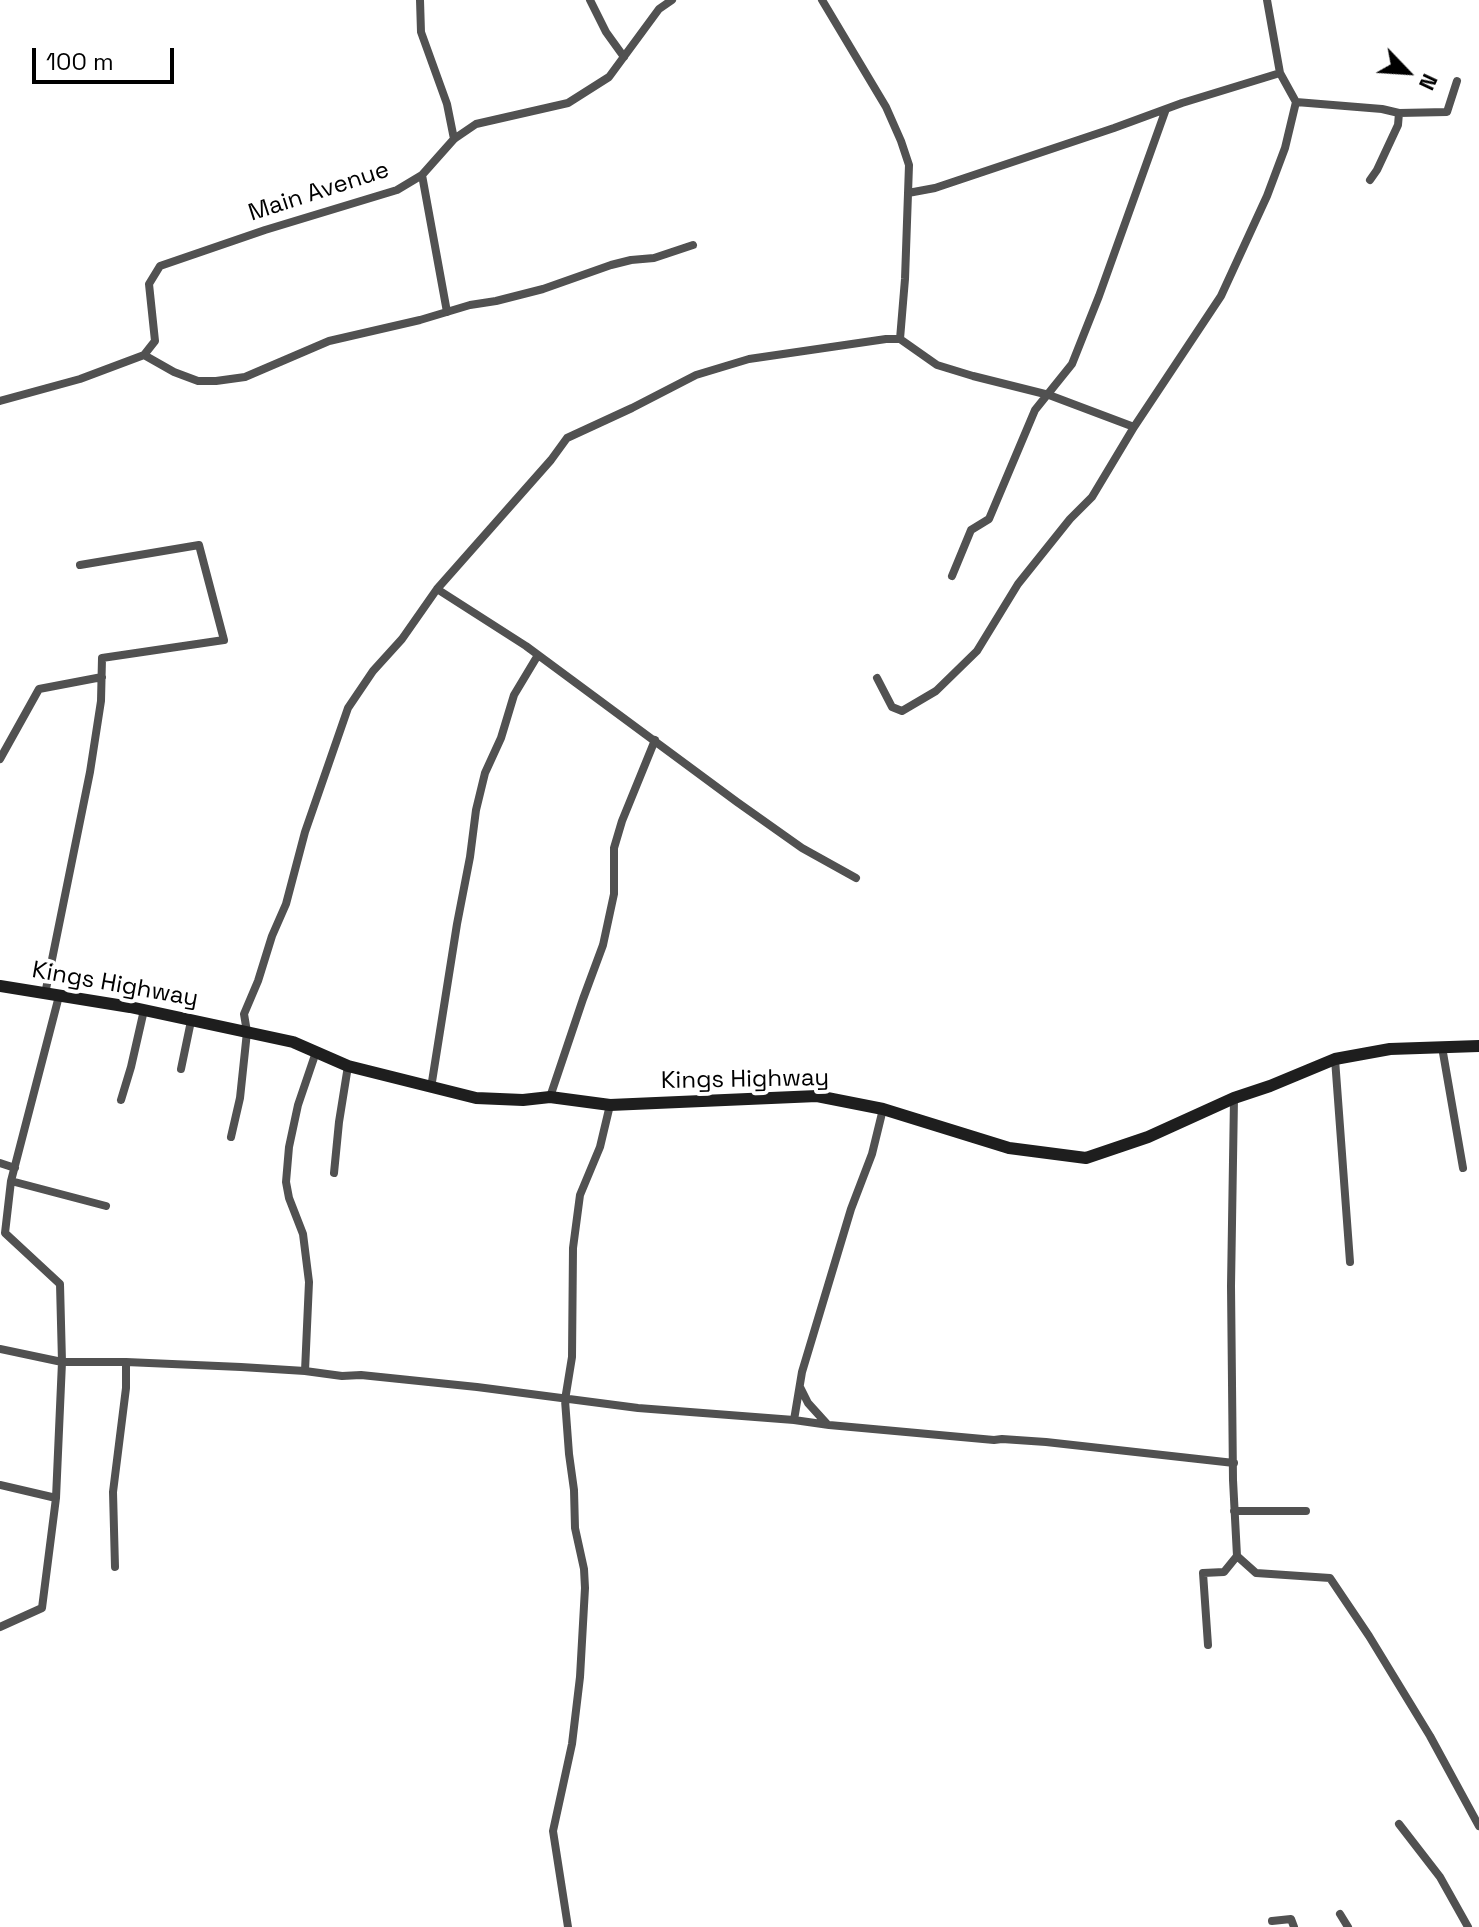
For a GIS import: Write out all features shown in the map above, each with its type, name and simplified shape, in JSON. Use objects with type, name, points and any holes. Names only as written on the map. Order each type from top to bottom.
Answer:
[{"type":"street","points":[[420,0],[421,32],[447,104],[454,139]]},
{"type":"street","points":[[590,0],[606,32],[624,57]]},
{"type":"street","name":"Main Avenue","points":[[144,355],[155,341],[149,284],[160,266],[397,190],[422,175],[454,139],[476,124],[568,103],[609,77],[659,9],[672,0]]},
{"type":"street","points":[[822,0],[886,107],[909,165],[900,339]]},
{"type":"street","points":[[877,678],[892,707],[902,711],[936,691],[977,651],[1018,584],[1070,519],[1092,497],[1134,427],[1221,296],[1267,196],[1285,148],[1296,102],[1280,73],[1267,0]]},
{"type":"street","points":[[908,193],[935,188],[1280,73]]},
{"type":"street","points":[[1296,102],[1399,113],[1447,112],[1457,81]]},
{"type":"street","points":[[952,576],[971,530],[989,519],[1035,410],[1072,364],[1166,109]]},
{"type":"street","points":[[1370,180],[1398,125],[1399,113]]},
{"type":"street","points":[[422,175],[447,312]]},
{"type":"street","points":[[0,401],[80,379],[144,355],[198,381],[245,377],[329,341],[543,289],[611,265],[654,258],[693,245]]},
{"type":"street","points":[[231,1137],[240,1098],[247,1032],[244,1014],[286,904],[305,832],[348,708],[437,589],[567,438],[696,375],[749,359],[886,339],[900,339],[937,365],[1049,395],[1134,427]]},
{"type":"street","points":[[45,994],[90,772],[101,701],[102,658],[224,640],[199,545],[80,565]]},
{"type":"street","points":[[437,589],[538,655],[802,848],[856,878]]},
{"type":"street","points":[[431,1088],[476,810],[485,773],[501,738],[514,695],[538,655]]},
{"type":"street","points":[[0,759],[39,689],[102,677]]},
{"type":"street","points":[[550,1097],[603,945],[614,894],[614,848],[655,740]]},
{"type":"street","name":"Kings Highway","points":[[0,986],[144,1010],[293,1042],[348,1066],[476,1098],[523,1100],[550,1097],[610,1105],[817,1096],[883,1109],[1009,1148],[1086,1158],[1148,1137],[1234,1098],[1335,1059],[1390,1049],[1479,1046]]},
{"type":"street","points":[[0,1627],[42,1608],[56,1498],[62,1362],[60,1284],[2,1235],[11,1181],[59,996]]},
{"type":"street","points":[[121,1100],[144,1010]]},
{"type":"street","points":[[181,1069],[191,1021]]},
{"type":"street","points":[[1442,1047],[1463,1168]]},
{"type":"street","points":[[305,1371],[309,1282],[303,1234],[286,1182],[289,1147],[298,1105],[316,1052]]},
{"type":"street","points":[[1335,1059],[1350,1262]]},
{"type":"street","points":[[334,1173],[348,1066]]},
{"type":"street","points":[[1208,1645],[1203,1573],[1224,1572],[1237,1556],[1231,1286],[1234,1098]]},
{"type":"street","points":[[568,1927],[553,1831],[572,1744],[580,1677],[585,1588],[575,1528],[565,1400],[572,1357],[573,1248],[580,1195],[600,1147],[610,1105]]},
{"type":"street","points":[[794,1420],[802,1372],[851,1209],[872,1154],[883,1109]]},
{"type":"street","points":[[0,1163],[15,1168]]},
{"type":"street","points":[[11,1181],[106,1206]]},
{"type":"street","points":[[0,1349],[62,1362],[126,1362],[361,1375],[638,1408],[1046,1442],[1234,1463]]},
{"type":"street","points":[[115,1567],[113,1492],[126,1388],[126,1362]]},
{"type":"street","points":[[800,1386],[808,1403],[829,1425]]},
{"type":"street","points":[[0,1485],[56,1498]]},
{"type":"street","points":[[1234,1511],[1306,1511]]},
{"type":"street","points":[[1237,1556],[1256,1573],[1330,1578],[1430,1736],[1479,1826]]},
{"type":"street","points":[[1399,1824],[1440,1877],[1468,1927]]},
{"type":"street","points":[[1340,1914],[1348,1927]]},
{"type":"street","points":[[1272,1921],[1291,1919],[1294,1927]]}]
